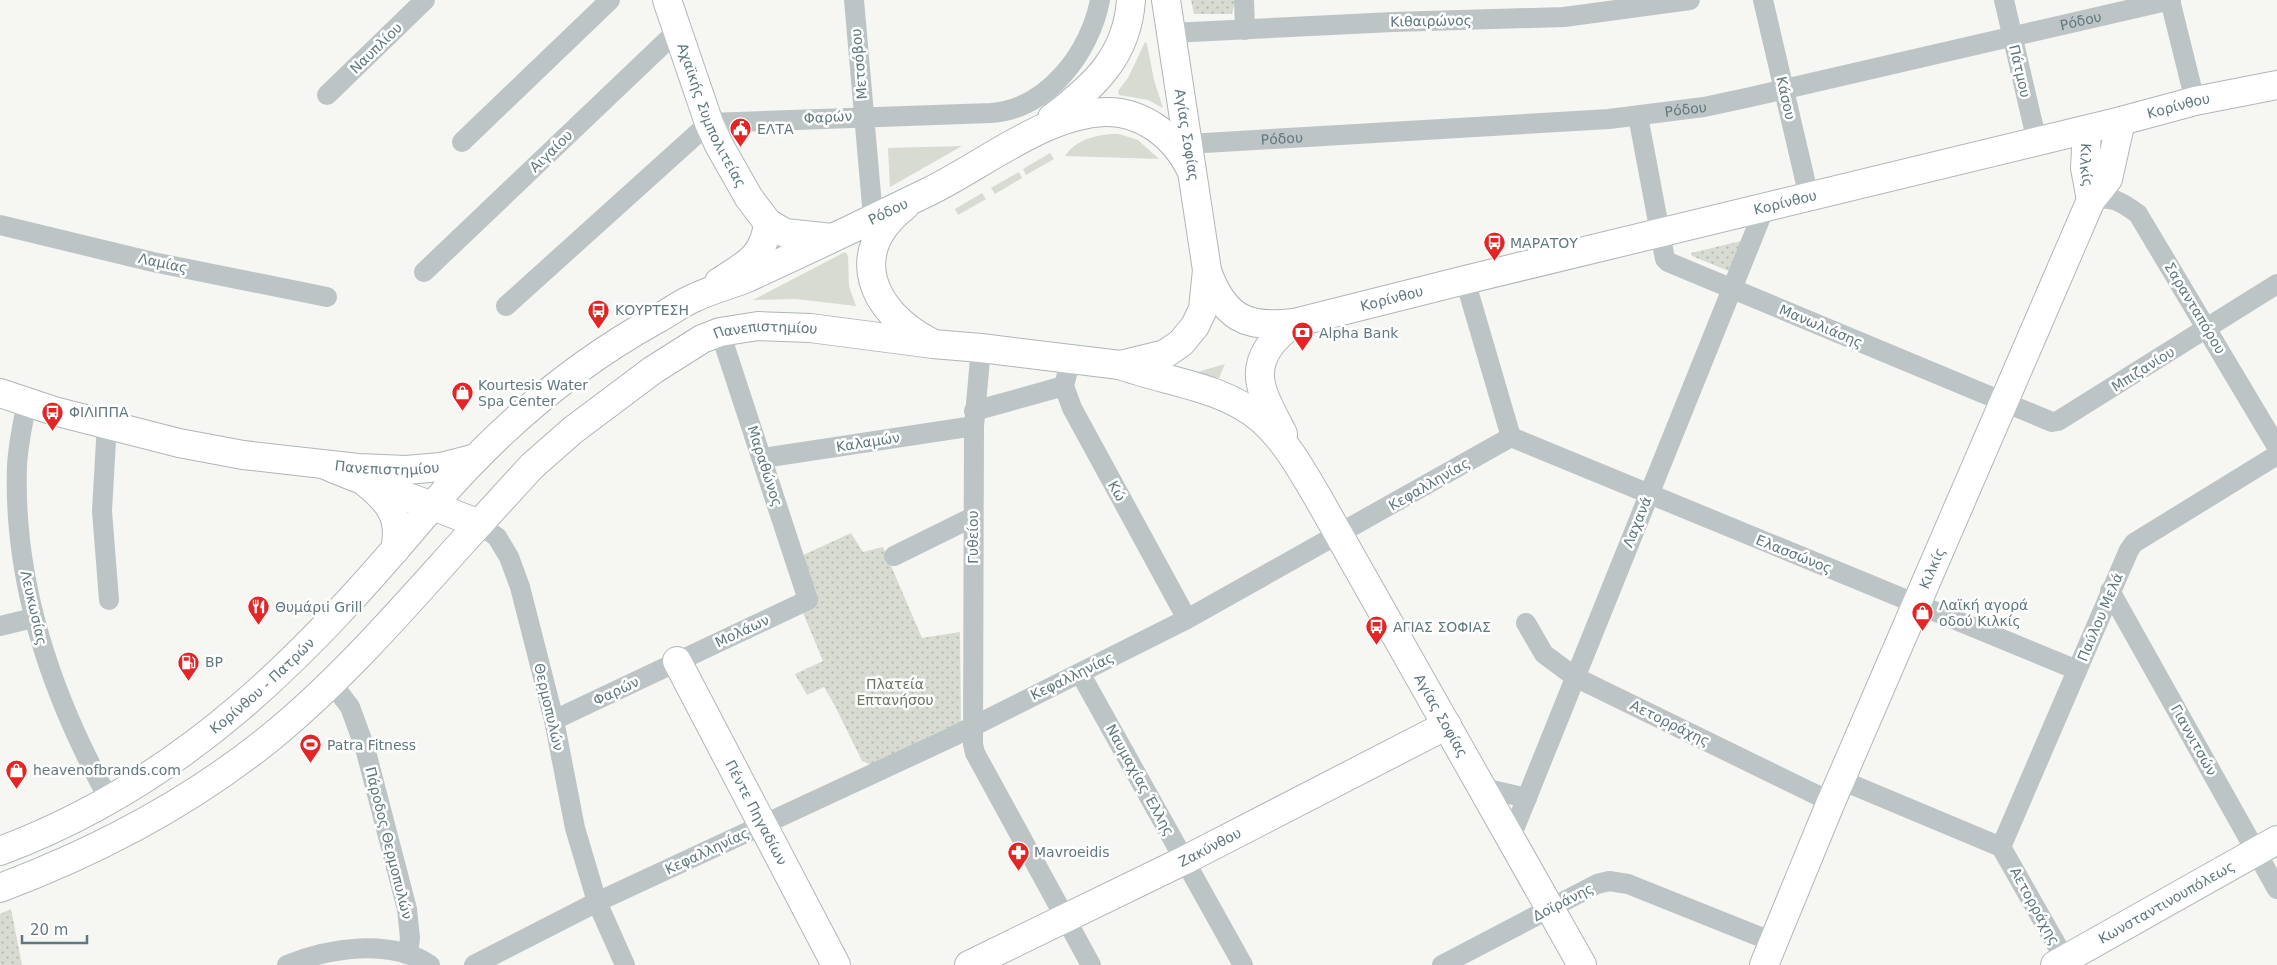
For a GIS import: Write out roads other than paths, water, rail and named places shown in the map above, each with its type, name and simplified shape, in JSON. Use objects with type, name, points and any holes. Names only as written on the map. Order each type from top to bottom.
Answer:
[{"type":"main road","name":"Αχαϊκής Συμπολιτείας","points":[[667,0],[709,123],[731,168],[768,224]]},
{"type":"main road","points":[[1036,131],[1085,92],[1108,67],[1121,46],[1129,21],[1131,0]]},
{"type":"main road","name":"Αγίας Σοφίας","points":[[1166,0],[1207,270]]},
{"type":"main road","name":"Κορίνθου","points":[[1294,324],[1465,280],[2087,130],[2195,101],[2277,85]]},
{"type":"main road","name":"Ρόδου","points":[[695,297],[744,279],[832,238],[929,191],[1036,131],[1074,116],[1095,113],[1122,113],[1138,117],[1157,128],[1176,146],[1189,166],[1194,179]]},
{"type":"main road","name":"Κιλκίς","points":[[1768,954],[1836,791],[2091,200],[2108,179],[2121,121]]},
{"type":"main road","name":"Κιλκίς","points":[[2087,130],[2085,168],[2091,200]]},
{"type":"main road","points":[[929,191],[904,207],[888,223],[875,247],[871,266],[874,288],[889,312],[907,328],[933,344]]},
{"type":"main road","points":[[695,297],[754,258],[764,243],[768,224],[785,233],[832,238]]},
{"type":"main road","points":[[1207,270],[1218,296],[1240,317],[1251,323],[1270,326],[1294,324]]},
{"type":"main road","points":[[1120,365],[1165,354],[1181,343],[1195,326],[1203,309],[1207,270]]},
{"type":"main road","name":"Πανεπιστημίου","points":[[0,393],[54,411],[219,452],[358,468],[412,470],[441,467],[476,458],[520,415],[568,374],[610,346],[695,297]]},
{"type":"main road","points":[[1294,324],[1276,335],[1266,350],[1261,368],[1260,384],[1300,467]]},
{"type":"main road","name":"Πανεπιστημίου","points":[[325,465],[365,482],[433,505],[479,524],[532,466],[573,430],[660,365],[702,339],[720,332],[742,327],[787,326],[1120,365]]},
{"type":"main road","points":[[1120,365],[1148,375],[1215,393],[1243,406],[1261,420],[1282,441],[1300,467]]},
{"type":"main road","name":"Κορίνθου - Πατρών","points":[[0,851],[63,825],[110,801],[158,771],[238,711],[344,607],[476,458]]},
{"type":"main road","name":"Αγίας Σοφίας","points":[[1300,467],[1582,965]]},
{"type":"main road","points":[[365,482],[378,492],[395,517],[398,532],[395,550]]},
{"type":"main road","points":[[0,888],[100,846],[160,814],[231,768],[287,723],[331,682],[479,524]]},
{"type":"main road","name":"Πέντε Πηγαδίων","points":[[677,661],[836,965]]},
{"type":"main road","name":"Ζακύνθου","points":[[969,965],[1185,860],[1447,725]]},
{"type":"main road","name":"Κωνσταντινουπόλεως","points":[[2062,963],[2267,846]]},
{"type":"street","name":"Ναυπλίου","points":[[327,95],[426,0]]},
{"type":"street","points":[[462,142],[610,0]]},
{"type":"street","name":"Μετσόβου","points":[[854,0],[873,217]]},
{"type":"street","name":"Φαρών","points":[[709,123],[863,116],[991,113],[1010,110],[1047,89],[1068,69],[1089,36],[1100,0]]},
{"type":"street","points":[[1244,0],[1245,30]]},
{"type":"street","name":"Κιθαιρώνος","points":[[1171,33],[1393,22],[1517,20],[1614,6],[1690,0]]},
{"type":"street","name":"Κάσου","points":[[1763,0],[1809,197]]},
{"type":"street","name":"Πάτμου","points":[[2004,0],[2037,142]]},
{"type":"street","points":[[2170,0],[2195,101]]},
{"type":"street","name":"Ρόδου","points":[[1188,144],[1638,116],[1704,106],[1784,89],[2170,0]]},
{"type":"street","name":"Αιγαίου","points":[[424,272],[678,30]]},
{"type":"street","points":[[1638,116],[1660,233]]},
{"type":"street","points":[[506,306],[709,123]]},
{"type":"street","name":"Σαρανταπόρου","points":[[2091,200],[2103,197],[2110,198],[2128,206],[2138,214],[2208,328],[2277,448]]},
{"type":"street","name":"Λαχανά","points":[[1511,837],[1731,288],[1765,208]]},
{"type":"street","name":"Λαμίας","points":[[0,225],[154,262],[327,297]]},
{"type":"street","name":"Μανωλιάσης","points":[[1660,233],[1665,259],[1668,262],[2003,402]]},
{"type":"street","points":[[1465,280],[1511,437]]},
{"type":"street","name":"Μπιζανίου","points":[[2003,402],[2049,421],[2057,422],[2277,284]]},
{"type":"street","name":"Μαραθώνος","points":[[720,332],[763,458],[808,600]]},
{"type":"street","name":"Γυθείου","points":[[981,348],[974,418],[971,727],[975,753],[1091,965]]},
{"type":"street","points":[[1064,386],[1072,358]]},
{"type":"street","name":"Καλαμών","points":[[763,458],[974,418],[1064,386]]},
{"type":"street","name":"Κώ","points":[[1064,386],[1072,408],[1187,619]]},
{"type":"street","name":"Λευκωσίας","points":[[27,402],[19,450],[17,487],[25,573],[33,618],[50,669],[74,729],[110,801]]},
{"type":"street","points":[[107,423],[102,511],[109,600]]},
{"type":"street","name":"Ελασσώνος","points":[[1511,437],[2077,670]]},
{"type":"street","name":"Κεφαλληνίας","points":[[474,965],[598,902],[971,727],[1187,619],[1339,536],[1511,437]]},
{"type":"street","name":"Παύλου Μελά","points":[[2001,847],[2110,592],[2134,543],[2277,455]]},
{"type":"street","points":[[894,556],[973,517]]},
{"type":"street","name":"Θερμοπυλών","points":[[479,524],[496,537],[509,557],[520,587],[554,720],[575,828],[598,902],[625,965]]},
{"type":"street","name":"Γιαννιτσών","points":[[2110,592],[2267,846],[2277,888]]},
{"type":"street","name":"Μολάων","points":[[677,661],[808,600]]},
{"type":"street","points":[[0,626],[33,618]]},
{"type":"street","name":"Αετορράχης","points":[[1526,623],[1544,654],[1575,677],[1836,791],[2001,847],[2062,963]]},
{"type":"street","name":"Φαρών","points":[[554,720],[677,661]]},
{"type":"street","name":"Ναυμαχίας Έλλης","points":[[1080,673],[1243,965]]},
{"type":"street","name":"Πάροδος Θερμοπυλών","points":[[331,682],[350,707],[365,748],[407,909],[410,938],[408,954]]},
{"type":"street","points":[[1483,788],[1527,798]]},
{"type":"street","name":"Δοϊράνης","points":[[1442,965],[1597,884],[1609,881],[1622,881],[1768,954]]},
{"type":"street","points":[[287,965],[312,955],[341,949],[368,949],[408,954],[430,965]]},
{"type":"place","name":"ΕΛΤΑ","points":[[741,148]]},
{"type":"place","name":"ΜΑΡΑΤΟΥ","points":[[1494,262]]},
{"type":"place","name":"ΚΟΥΡΤΕΣΗ","points":[[599,329]]},
{"type":"place","name":"Alpha Bank","points":[[1303,352]]},
{"type":"place","name":"Kourtesis Water Spa Center","points":[[462,412]]},
{"type":"place","name":"ΦΙΛΙΠΠΑ","points":[[53,431]]},
{"type":"place","name":"Θυμάριi Grill","points":[[259,626]]},
{"type":"place","name":"Λαϊκή αγορά οδού Κιλκίς","points":[[1923,632]]},
{"type":"place","name":"ΑΓΙΑΣ ΣΟΦΙΑΣ","points":[[1377,646]]},
{"type":"place","name":"BP","points":[[189,681]]},
{"type":"place","name":"Patra Fitness","points":[[311,764]]},
{"type":"place","name":"heavenofbrands.com","points":[[17,789]]},
{"type":"place","name":"Mavroeidis","points":[[1018,871]]},
{"type":"park label","name":"Πλατεία Επτανήσου","points":[[895,692]]}]
